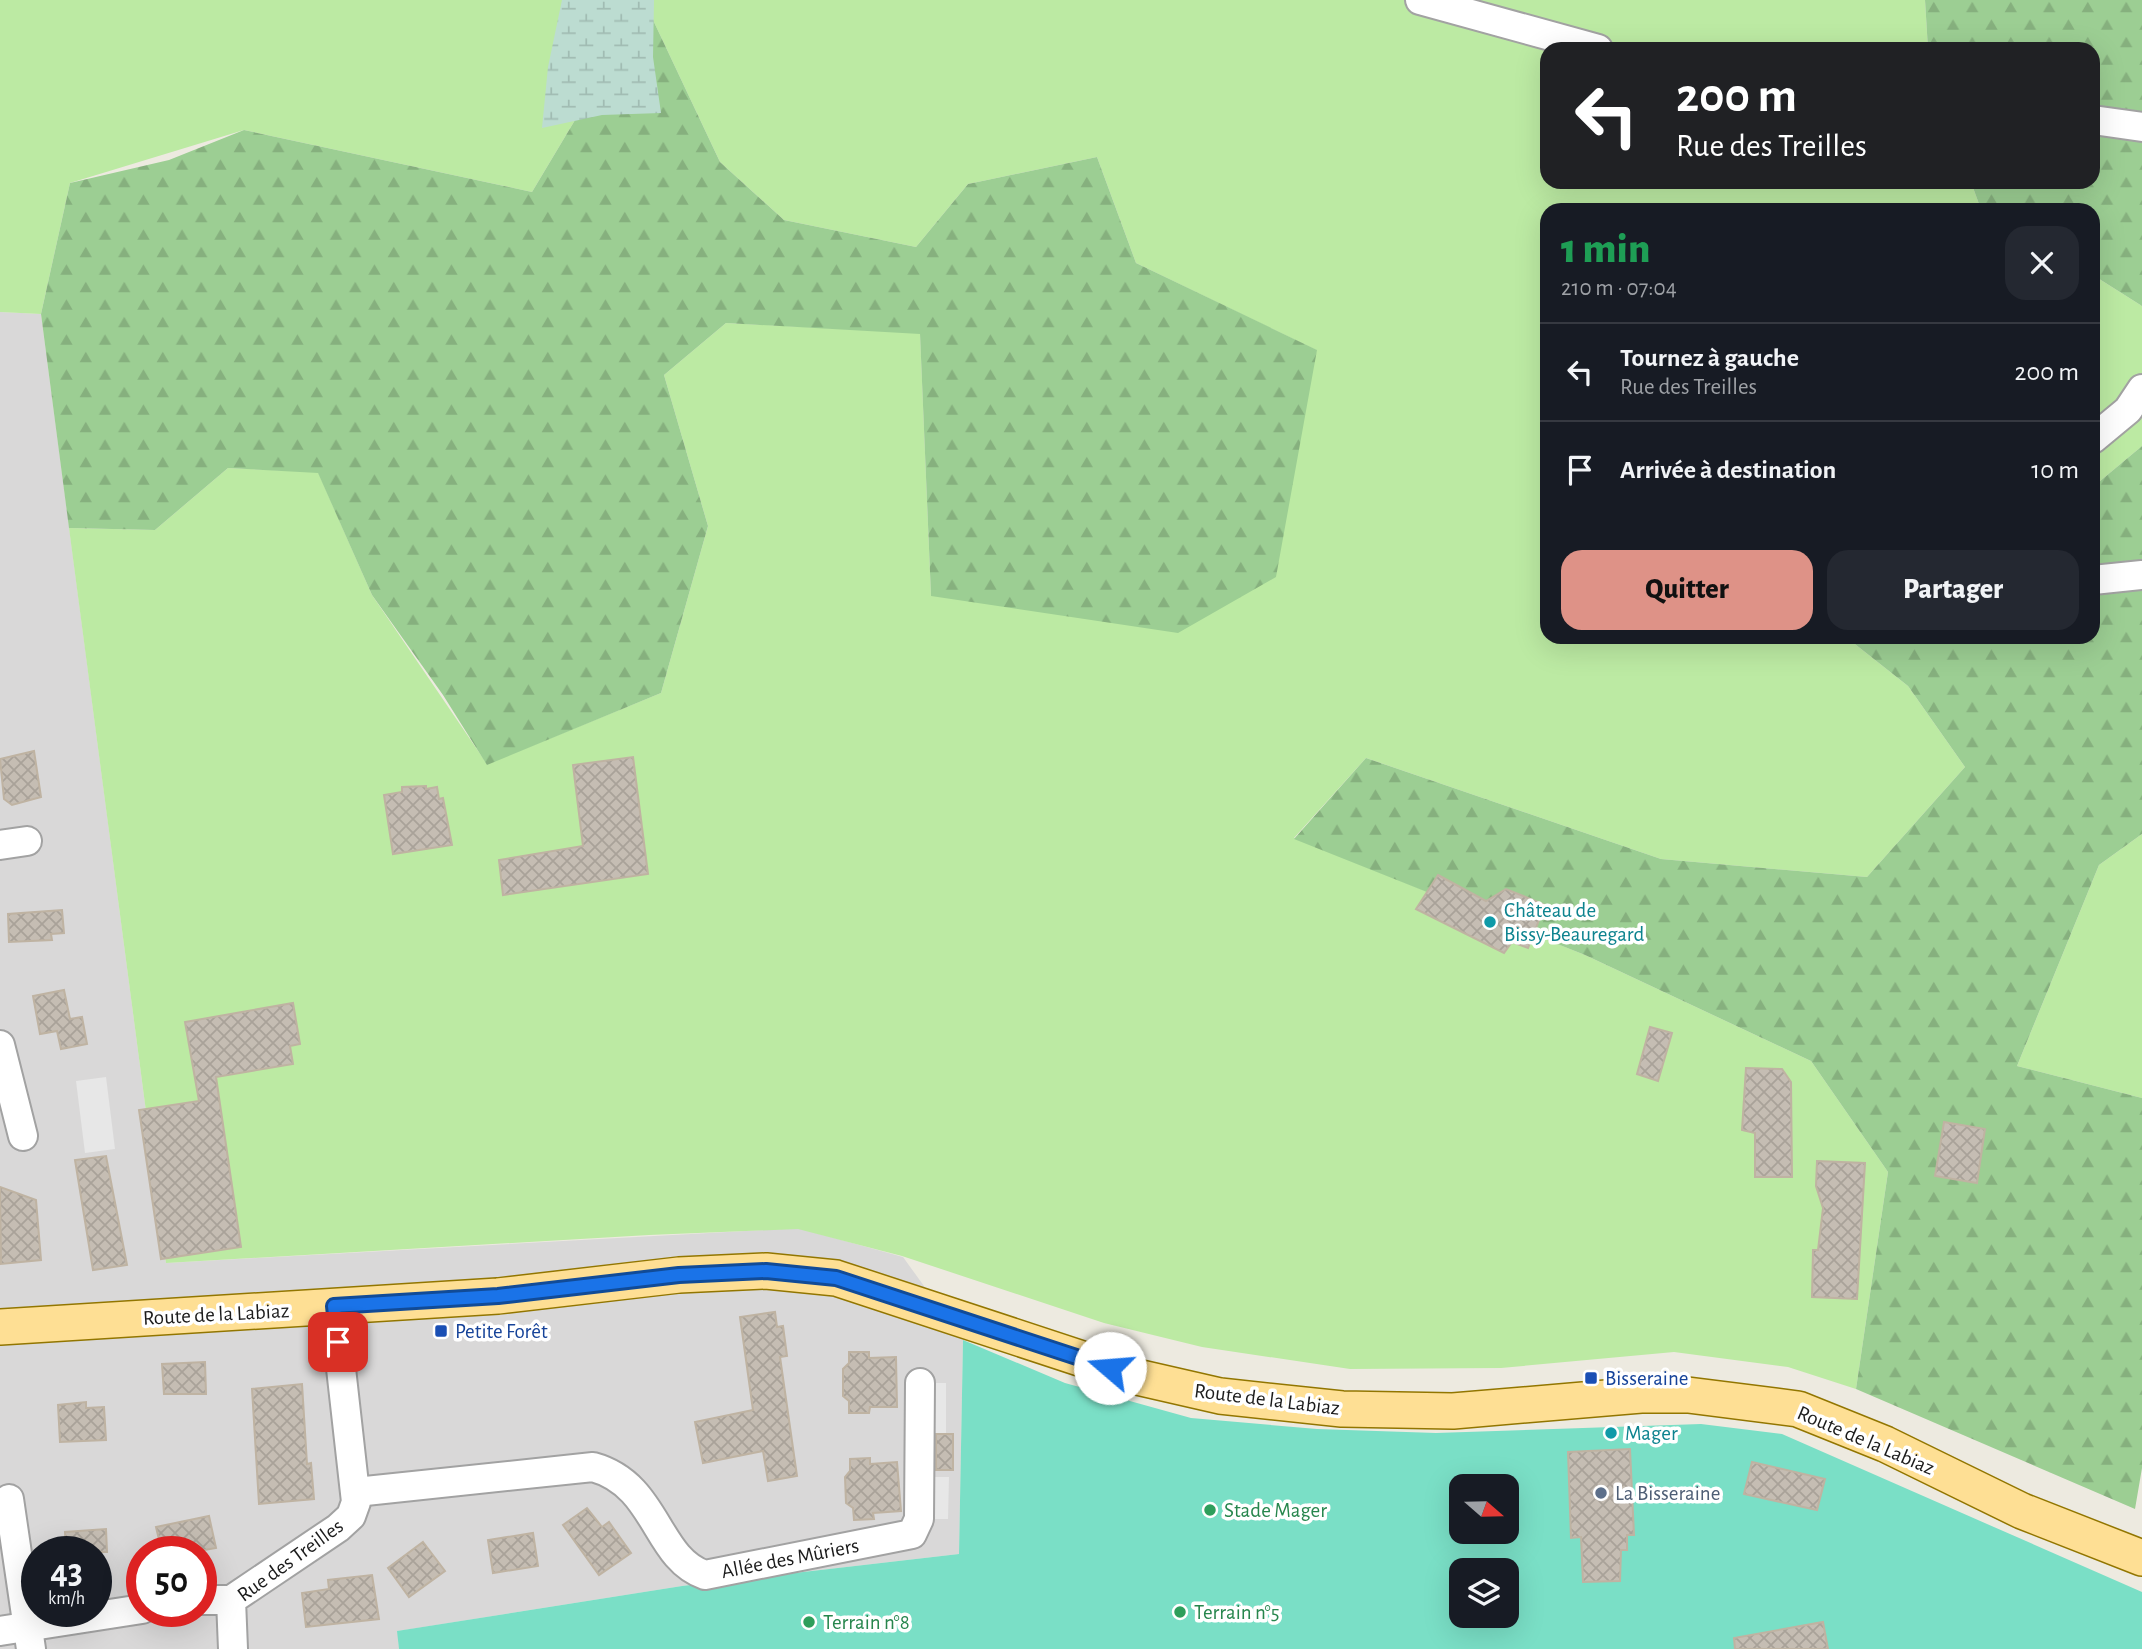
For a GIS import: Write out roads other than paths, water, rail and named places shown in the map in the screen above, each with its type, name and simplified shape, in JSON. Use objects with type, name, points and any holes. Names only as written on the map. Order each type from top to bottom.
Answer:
[{"type":"main road","name":"Route de la Labiaz","points":[[0,1327],[498,1296],[679,1275],[766,1271],[836,1278],[1137,1377],[1220,1396],[1342,1409],[1453,1411],[1641,1395],[1688,1395],[1798,1409],[1885,1444],[2022,1511],[2142,1559]]},
{"type":"street","points":[[1419,0],[1572,42]]},
{"type":"street","points":[[2100,121],[2142,127]]},
{"type":"street","points":[[2100,433],[2128,410],[2142,389]]},
{"type":"street","points":[[2100,579],[2142,575]]},
{"type":"street","points":[[0,1045],[23,1136]]},
{"type":"street","name":"Rue des Treilles","points":[[233,1649],[231,1600],[338,1528],[351,1516],[356,1492],[334,1306]]},
{"type":"street","name":"Allée des Mûriers","points":[[356,1492],[593,1467],[614,1472],[629,1483],[681,1560],[692,1571],[705,1575],[832,1551],[912,1534],[919,1519],[920,1383]]},
{"type":"street","points":[[9,1500],[20,1635],[126,1612]]},
{"type":"street","points":[[217,1600],[231,1600]]},
{"type":"place","name":"Château de Bissy-Beauregard","points":[[1490,922]]},
{"type":"place","name":"Petite Forêt","points":[[441,1331]]},
{"type":"place","name":"Bisseraine","points":[[1591,1378]]},
{"type":"place","name":"Mager","points":[[1611,1433]]},
{"type":"place","name":"La Bisseraine","points":[[1601,1493]]},
{"type":"place","name":"Stade Mager","points":[[1210,1510]]},
{"type":"place","name":"Terrain n°5","points":[[1180,1612]]},
{"type":"place","name":"Terrain n°8","points":[[809,1622]]}]
